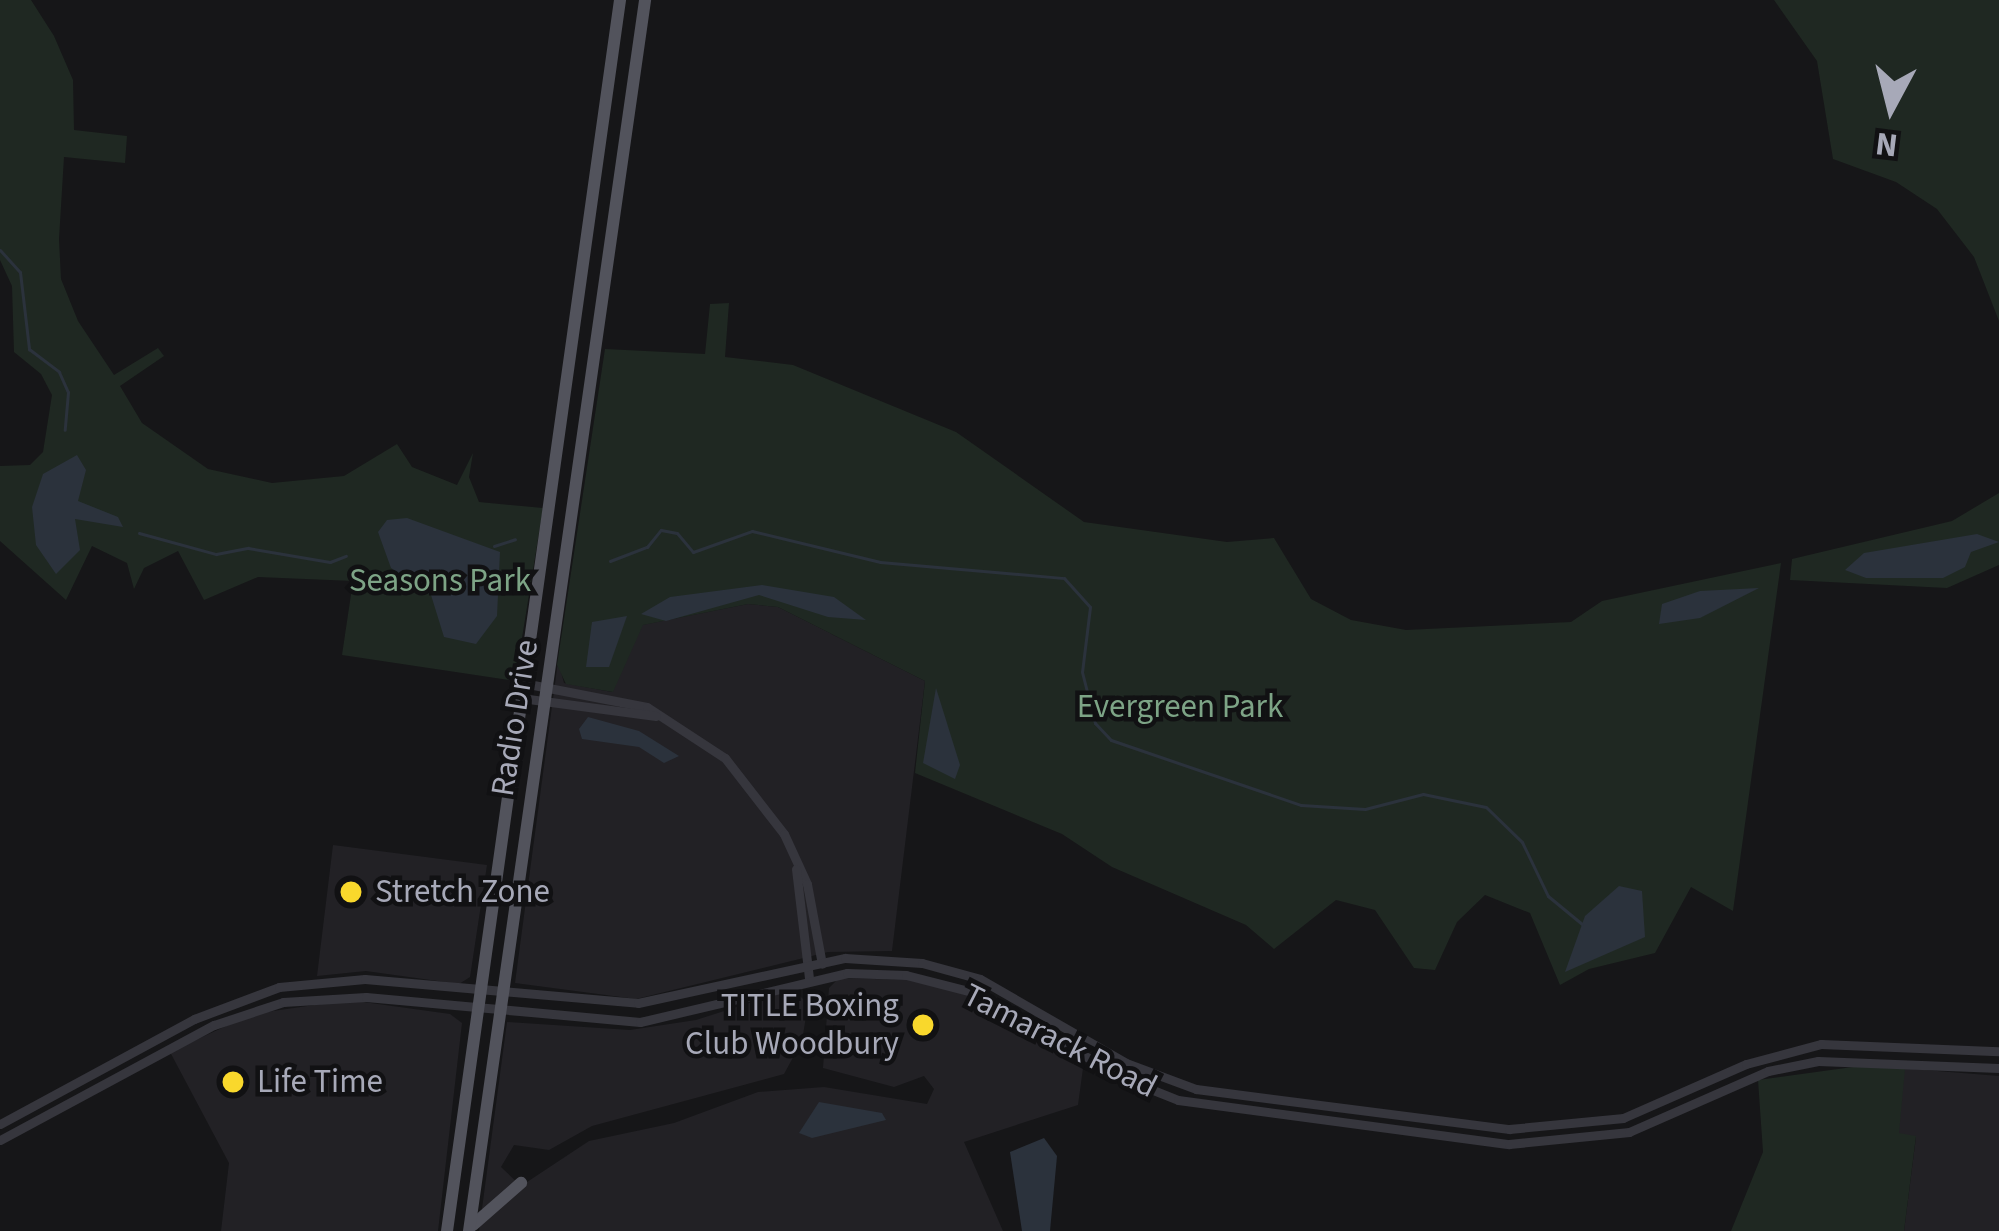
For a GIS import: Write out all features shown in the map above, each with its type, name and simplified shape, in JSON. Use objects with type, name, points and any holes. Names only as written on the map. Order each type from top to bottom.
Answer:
[{"type":"main road","name":"Radio Drive","points":[[447,1231],[476,990],[620,0]]},
{"type":"main road","name":"Radio Drive","points":[[470,1231],[500,993],[645,0]]},
{"type":"main road","points":[[470,1231],[487,1205],[521,1183]]},
{"type":"street","points":[[523,683],[546,694]]},
{"type":"street","points":[[520,698],[546,694],[631,702],[710,745],[747,779],[796,863],[823,975]]},
{"type":"street","points":[[796,863],[809,978]]},
{"type":"street","name":"Tamarack Road","points":[[0,1124],[194,1019],[263,991],[348,979],[651,1002],[822,961],[906,961],[980,979],[1126,1063],[1196,1089],[1509,1129],[1623,1118],[1746,1064],[1821,1044],[1999,1051]]},
{"type":"street","name":"Tamarack Road","points":[[0,1140],[252,1010],[348,996],[640,1022],[823,975],[889,973],[962,988],[1123,1078],[1192,1103],[1509,1144],[1629,1132],[1768,1071],[1818,1061],[1999,1068]]},
{"type":"shaded area","points":[[77,455],[86,470],[78,501],[118,517],[123,527],[75,519],[80,550],[56,574],[36,545],[32,507],[43,474]]},
{"type":"shaded area","points":[[407,518],[500,552],[497,616],[476,644],[444,637],[431,595],[391,568],[378,532],[387,520]]},
{"type":"shaded area","points":[[1977,534],[1999,542],[1971,552],[1965,567],[1943,578],[1866,578],[1845,570],[1864,553]]},
{"type":"shaded area","points":[[762,585],[834,597],[866,620],[828,617],[759,595],[666,621],[641,614],[670,597]]},
{"type":"shaded area","points":[[1759,588],[1700,618],[1659,624],[1662,604],[1700,591]]},
{"type":"shaded area","points":[[748,604],[778,607],[925,681],[892,951],[828,952],[636,999],[515,983],[558,661],[564,683],[612,692],[642,625]]},
{"type":"shaded area","points":[[627,616],[609,667],[586,667],[592,622]]},
{"type":"shaded area","points":[[936,688],[960,765],[955,779],[923,763]]},
{"type":"shaded area","points":[[588,717],[639,731],[679,756],[664,763],[639,747],[582,739],[579,729]]},
{"type":"shaded area","points":[[333,845],[487,865],[470,977],[459,984],[366,971],[317,976]]},
{"type":"shaded area","points":[[1619,886],[1642,891],[1645,937],[1565,972],[1585,916]]},
{"type":"shaded area","points":[[839,978],[909,980],[969,995],[1084,1061],[1078,1105],[964,1142],[1003,1231],[479,1231],[507,1022],[630,1030],[696,1020],[793,989],[808,1004],[802,1041],[784,1074],[592,1126],[549,1150],[514,1145],[501,1167],[521,1186],[589,1141],[674,1123],[758,1092],[824,1087],[927,1104],[934,1089],[924,1076],[894,1087],[823,1068],[829,988]]},
{"type":"shaded area","points":[[349,1000],[450,1014],[462,1023],[438,1231],[221,1231],[229,1163],[170,1052],[252,1014]]},
{"type":"shaded area","points":[[1900,1068],[1999,1076],[1999,1231],[1904,1231],[1916,1137],[1898,1134]]},
{"type":"shaded area","points":[[819,1102],[882,1113],[886,1120],[812,1138],[799,1133]]},
{"type":"shaded area","points":[[1044,1138],[1057,1156],[1050,1231],[1022,1231],[1010,1152]]},
{"type":"green space","name":"Seasons Park","points":[[0,0],[31,0],[54,36],[73,80],[74,130],[127,136],[125,163],[64,157],[61,279],[78,321],[114,375],[158,348],[164,356],[120,386],[142,423],[208,469],[272,483],[344,476],[397,444],[412,467],[457,485],[473,453],[469,477],[479,502],[543,508],[517,669],[509,680],[342,655],[353,581],[258,577],[204,600],[178,551],[144,568],[134,589],[127,563],[92,546],[66,600],[0,541],[0,466],[30,465],[43,452],[52,395],[41,374],[14,352],[12,286],[0,260]]},
{"type":"green space","points":[[1774,0],[1999,0],[1999,321],[1974,257],[1937,209],[1896,182],[1833,159],[1817,61]]},
{"type":"green space","name":"Evergreen Park","points":[[729,303],[725,357],[793,365],[956,432],[1084,522],[1227,542],[1274,538],[1311,599],[1351,620],[1406,630],[1571,622],[1602,601],[1781,563],[1733,911],[1691,887],[1655,953],[1589,969],[1560,985],[1530,913],[1485,895],[1457,922],[1435,970],[1414,968],[1375,910],[1336,900],[1274,949],[1246,925],[1112,867],[1062,834],[915,773],[925,681],[778,607],[748,604],[643,625],[613,692],[566,684],[557,665],[605,349],[705,354],[710,304]]},
{"type":"green space","points":[[1999,493],[1999,565],[1947,588],[1790,580],[1792,559],[1952,521]]},
{"type":"green space","points":[[1860,1066],[1905,1069],[1899,1133],[1916,1136],[1904,1231],[1731,1231],[1763,1152],[1758,1080]]},
{"type":"waterway","points":[[0,250],[20,272],[29,349],[59,372],[68,392],[65,430]]},
{"type":"waterway","points":[[610,561],[647,547],[661,530],[677,533],[693,552],[752,531],[880,562],[1064,578],[1090,607],[1082,672],[1095,723],[1111,740],[1301,805],[1365,809],[1423,794],[1486,807],[1522,842],[1548,896],[1582,924]]},
{"type":"waterway","points":[[139,533],[216,554],[248,548],[330,562],[346,556]]},
{"type":"waterway","points":[[494,546],[515,539]]},
{"type":"place","name":"Stretch Zone","points":[[351,892]]},
{"type":"place","name":"TITLE Boxing Club Woodbury","points":[[923,1025]]},
{"type":"place","name":"Life Time","points":[[233,1082]]}]
